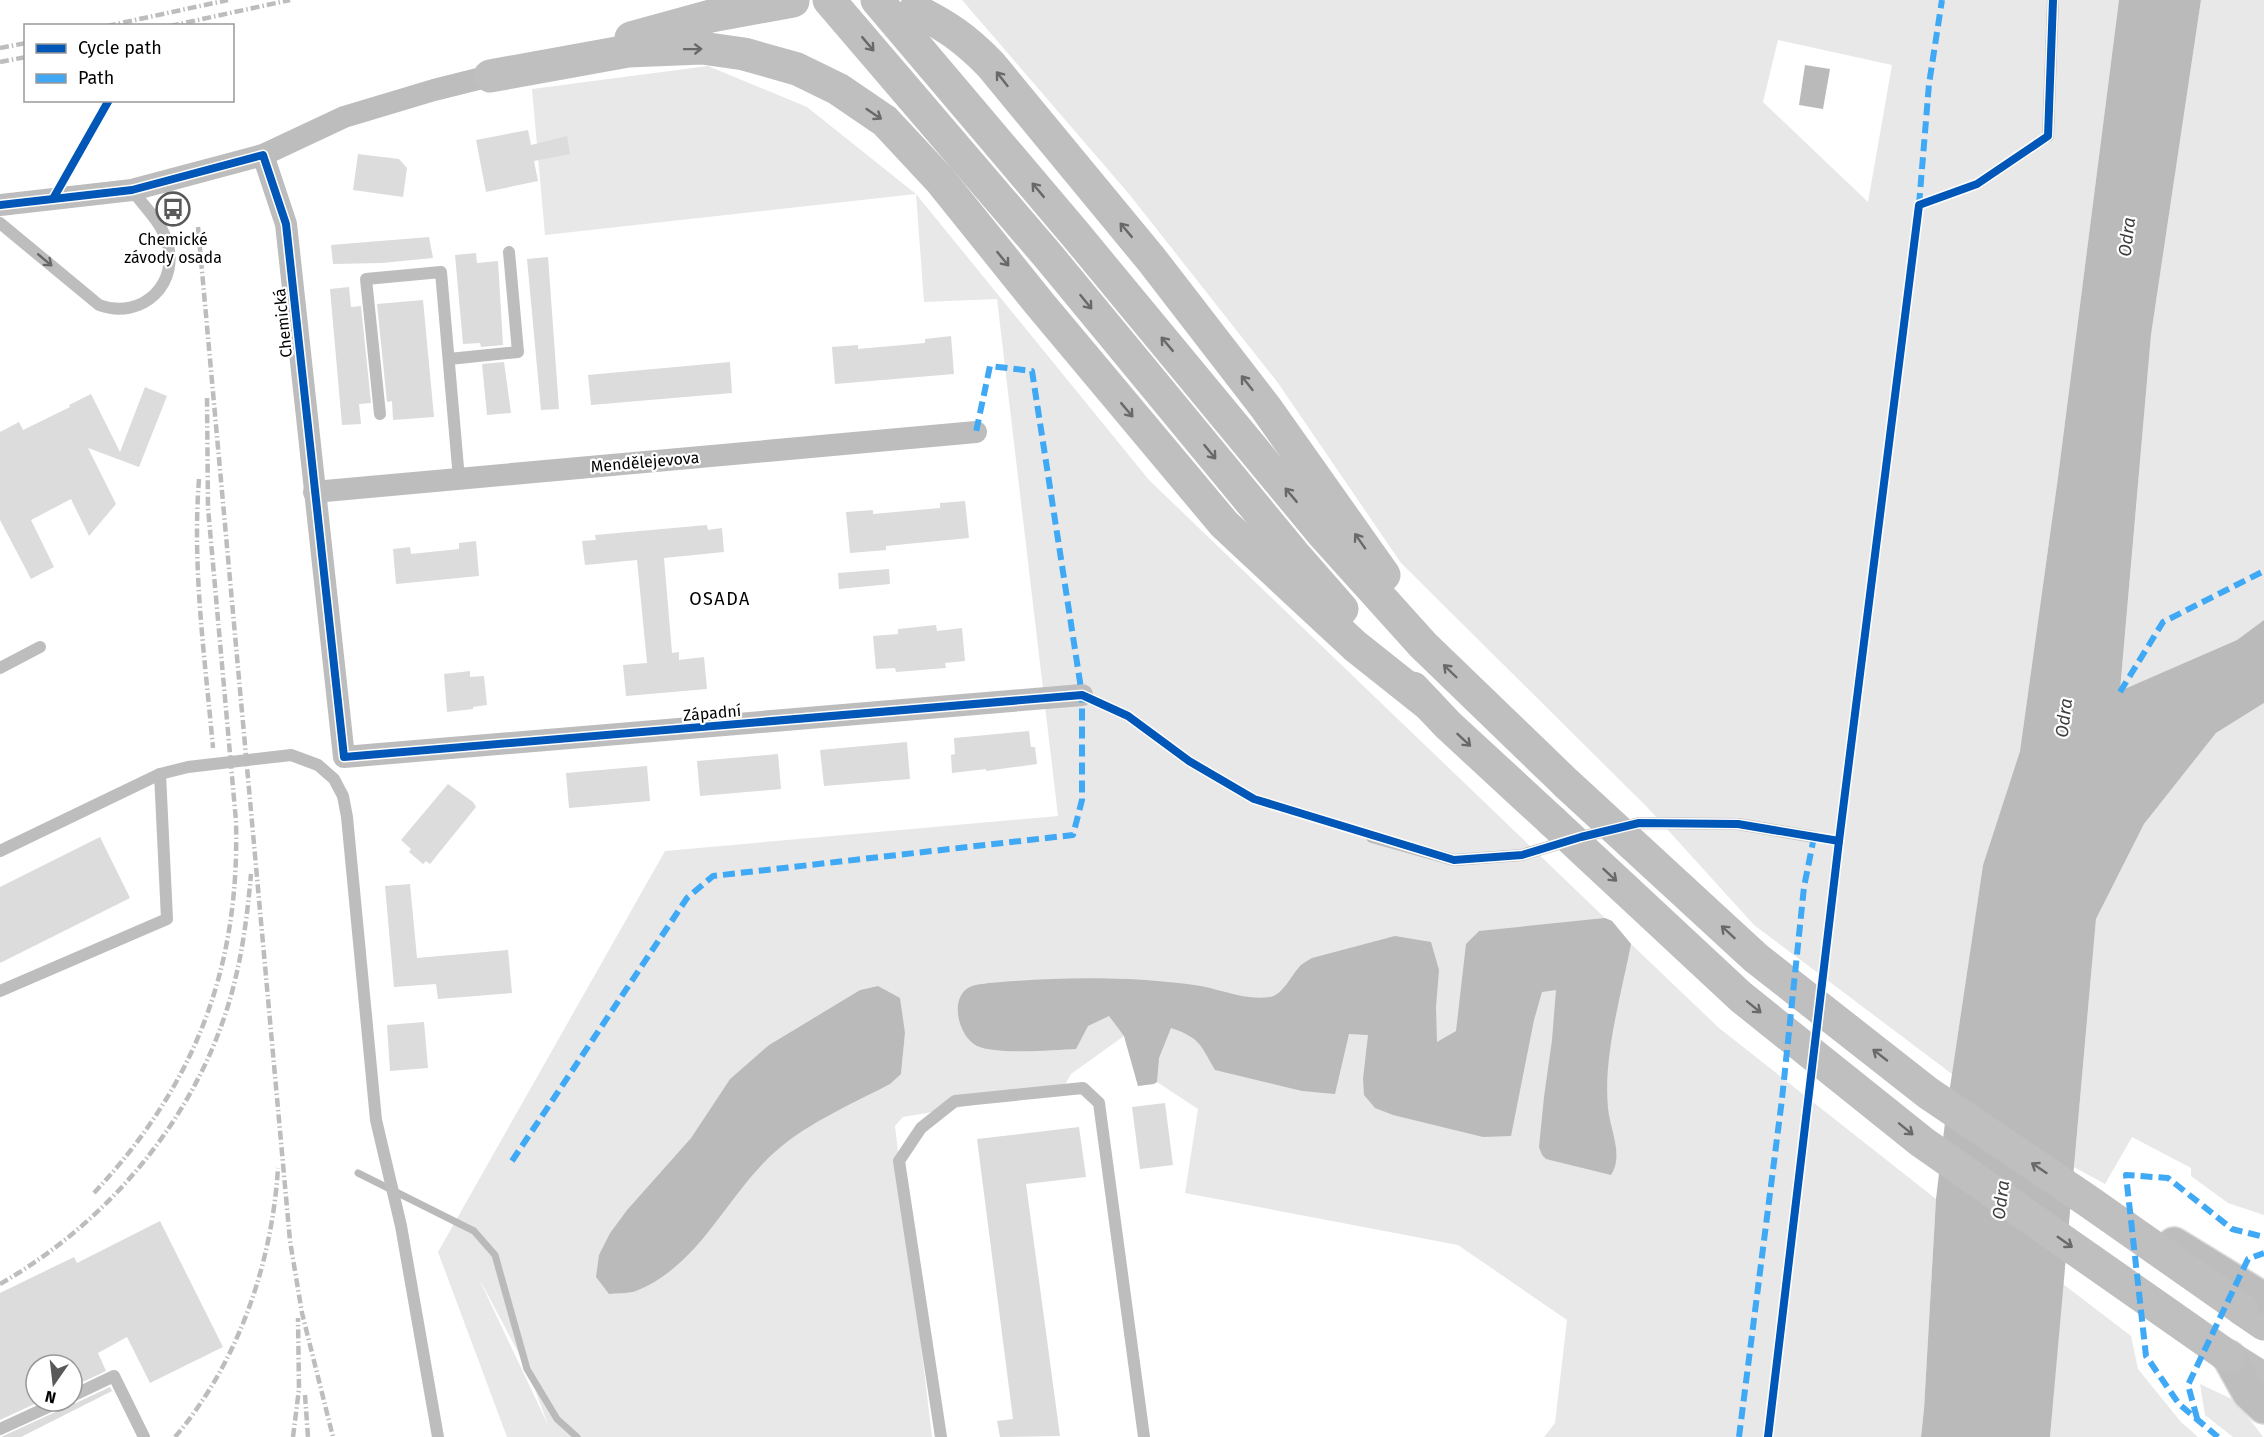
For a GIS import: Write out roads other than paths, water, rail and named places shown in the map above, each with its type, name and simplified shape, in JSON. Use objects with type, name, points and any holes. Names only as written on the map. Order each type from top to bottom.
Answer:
[{"type":"highway","points":[[2229,1357],[2249,1393],[2264,1407]]},
{"type":"main road","points":[[490,76],[711,16],[793,0]]},
{"type":"main road","points":[[829,0],[1049,257],[1293,553],[1428,704],[1741,997],[1913,1134],[2229,1357],[2264,1379]]},
{"type":"main road","points":[[878,0],[1076,234],[1323,534],[1423,645],[1567,784],[1756,958],[1928,1093],[2088,1201],[2257,1307]]},
{"type":"main road","points":[[915,10],[967,40],[991,65],[1150,259],[1273,417],[1386,579],[1423,645]]},
{"type":"main road","points":[[490,76],[628,51],[702,48],[744,54],[796,69],[838,89],[885,122],[940,180],[1039,303],[1224,524],[1355,646],[1428,704]]},
{"type":"street","points":[[0,205],[54,197],[132,190],[263,155],[344,117],[490,76]]},
{"type":"street","name":"Chemická","points":[[263,155],[286,224],[344,757]]},
{"type":"street","name":"Mendělejevova","points":[[314,492],[976,432]]},
{"type":"street","name":"Západní","points":[[344,757],[1082,695]]},
{"type":"lane","points":[[2048,136],[2053,0]]},
{"type":"lane","points":[[0,223],[99,305],[111,309],[135,306],[153,297],[162,286],[168,271],[170,255],[161,228],[132,190]]},
{"type":"lane","points":[[449,359],[518,352],[509,252]]},
{"type":"lane","points":[[380,414],[366,279],[441,272],[459,479]]},
{"type":"lane","points":[[0,668],[40,647]]},
{"type":"lane","points":[[0,851],[160,774],[188,767],[291,755],[318,765],[334,779],[343,796],[347,817],[376,1120],[401,1226],[438,1437]]},
{"type":"lane","points":[[0,992],[167,919],[160,774]]},
{"type":"lane","points":[[1372,837],[1454,860],[1522,855],[1639,823],[1738,824],[1814,837]]},
{"type":"lane","points":[[940,1437],[899,1161],[921,1128],[956,1101],[1083,1088],[1099,1103],[1144,1437]]},
{"type":"lane","points":[[84,1390],[114,1376],[144,1437]]},
{"type":"lane","points":[[0,1429],[35,1413]]},
{"type":"water","name":"Odra","points":[[2119,0],[2201,0],[2151,335],[2120,691],[2237,640],[2264,620],[2264,703],[2216,733],[2144,824],[2096,919],[2050,1437],[1921,1437],[1936,1199],[1946,1114],[1983,865],[2020,751],[2058,477]]},
{"type":"water","points":[[1805,65],[1830,69],[1823,109],[1799,105]]},
{"type":"water","points":[[1605,918],[1612,921],[1631,944],[1610,1047],[1608,1068],[1608,1108],[1616,1151],[1615,1167],[1611,1175],[1546,1159],[1539,1147],[1556,990],[1542,992],[1534,1020],[1511,1136],[1483,1137],[1393,1115],[1375,1108],[1364,1095],[1363,1079],[1368,1035],[1349,1034],[1335,1094],[1302,1091],[1215,1070],[1194,1039],[1171,1028],[1159,1058],[1157,1082],[1138,1086],[1124,1036],[1109,1016],[1088,1026],[1076,1049],[1025,1051],[986,1049],[977,1046],[965,1035],[959,1018],[959,1001],[968,988],[979,984],[1015,981],[1092,978],[1143,980],[1194,985],[1241,996],[1270,997],[1279,992],[1301,965],[1312,958],[1395,936],[1431,942],[1439,970],[1436,1007],[1437,1042],[1456,1031],[1466,944],[1479,931]]},
{"type":"water","points":[[878,986],[900,998],[905,1033],[901,1074],[890,1084],[802,1131],[776,1151],[742,1188],[696,1247],[659,1279],[633,1292],[609,1294],[596,1277],[599,1255],[610,1233],[627,1210],[691,1138],[730,1079],[769,1045],[860,990]]},
{"type":"waterway","points":[[358,1173],[474,1231],[495,1255],[527,1369],[557,1419],[577,1437]]},
{"type":"railway","points":[[116,24],[228,0]]},
{"type":"railway","points":[[179,24],[290,0]]},
{"type":"railway","points":[[0,48],[24,43]]},
{"type":"railway","points":[[0,62],[24,57]]},
{"type":"railway","points":[[198,227],[290,1241],[302,1313],[333,1437]]},
{"type":"railway","points":[[94,1193],[129,1152],[159,1110],[184,1067],[204,1022],[219,975],[230,926],[235,875],[236,821],[208,508],[207,398]]},
{"type":"railway","points":[[199,479],[198,580],[213,748]]},
{"type":"railway","points":[[0,1284],[38,1260],[75,1232],[108,1201],[139,1168],[167,1131],[191,1092],[211,1052],[232,992],[243,942],[251,874]]},
{"type":"railway","points":[[175,1437],[217,1377],[248,1311],[268,1240],[278,1168]]},
{"type":"railway","points":[[293,1437],[299,1389],[298,1318]]},
{"type":"railway","points":[[305,1395],[308,1437]]},
{"type":"place","name":"Chemické závody osada","points":[[173,209]]},
{"type":"district","name":"OSADA","points":[[720,599]]}]
